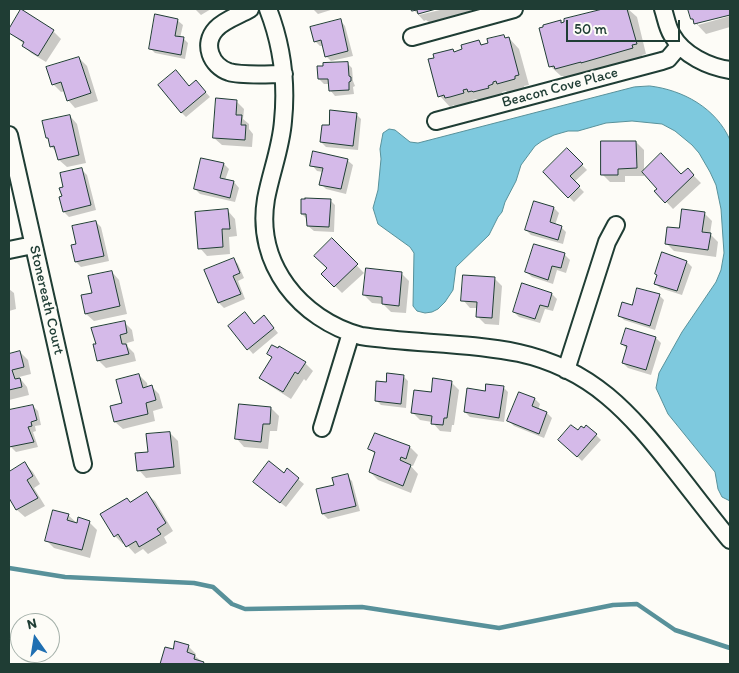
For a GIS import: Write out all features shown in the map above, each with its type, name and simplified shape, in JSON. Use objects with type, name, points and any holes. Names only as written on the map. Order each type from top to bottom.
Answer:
[{"type":"street","points":[[250,9],[215,30],[209,45],[212,60],[220,68],[232,73],[284,74]]},
{"type":"street","points":[[268,9],[279,44],[284,74],[284,109],[281,138],[266,206],[266,228],[270,250],[280,276],[297,300],[319,318],[351,333],[370,337],[520,353],[547,361],[566,370],[604,393],[636,422],[730,540]]},
{"type":"street","points":[[412,37],[514,9]]},
{"type":"street","points":[[663,9],[670,31],[679,46],[689,54],[715,68],[730,70]]},
{"type":"street","name":"Beacon Cove Place","points":[[436,121],[662,61],[679,46]]},
{"type":"street","name":"Stonereath Court","points":[[9,135],[83,464]]},
{"type":"street","points":[[566,370],[607,242],[616,225]]},
{"type":"street","points":[[9,250],[33,245]]},
{"type":"street","points":[[322,428],[351,333]]},
{"type":"water","points":[[650,86],[686,96],[697,102],[716,119],[730,140],[730,501],[722,497],[718,489],[715,472],[668,414],[656,388],[659,373],[682,332],[716,282],[721,270],[724,253],[721,209],[716,185],[699,153],[675,131],[662,124],[632,121],[606,123],[554,135],[535,146],[521,165],[502,212],[489,235],[456,267],[453,290],[445,302],[432,312],[417,311],[413,306],[414,253],[410,247],[378,224],[373,208],[378,190],[380,149],[383,133],[389,129],[395,130],[410,142],[418,143],[634,87]]},
{"type":"building","points":[[21,9],[54,30],[38,56],[22,46],[24,42],[9,33],[9,29]]},
{"type":"building","points":[[411,9],[436,9],[418,14],[417,10],[412,11]]},
{"type":"building","points":[[603,9],[627,9],[637,44],[632,45],[633,48],[581,63],[555,69],[554,66],[549,67],[539,28],[543,27],[543,25],[561,20],[561,23],[564,22],[564,19]]},
{"type":"building","points":[[688,9],[730,9],[730,15],[694,24]]},
{"type":"building","points":[[155,14],[178,19],[175,36],[184,37],[181,55],[149,49]]},
{"type":"building","points":[[341,19],[348,51],[325,57],[321,40],[314,42],[310,27]]},
{"type":"building","points":[[504,35],[505,38],[509,37],[519,75],[515,76],[515,79],[497,84],[496,81],[488,86],[489,88],[473,92],[468,92],[467,89],[463,90],[464,93],[450,97],[445,98],[444,95],[438,97],[428,59],[434,58],[433,54],[453,49],[454,52],[462,49],[461,45],[479,40],[481,45],[488,43],[487,39]]},
{"type":"building","points":[[79,57],[91,93],[67,101],[61,82],[52,85],[46,67]]},
{"type":"building","points":[[348,62],[349,76],[351,77],[349,90],[329,91],[328,79],[318,79],[317,66],[323,66],[323,63]]},
{"type":"building","points":[[176,70],[189,86],[196,80],[206,92],[181,113],[158,85]]},
{"type":"building","points":[[216,98],[237,100],[236,115],[242,115],[241,125],[246,125],[245,140],[213,138]]},
{"type":"building","points":[[330,110],[357,113],[353,146],[320,142],[322,125],[329,125]]},
{"type":"building","points":[[70,115],[79,155],[58,160],[54,146],[50,147],[48,138],[46,138],[42,121]]},
{"type":"building","points":[[601,141],[636,141],[637,168],[618,169],[618,175],[601,175]]},
{"type":"building","points":[[567,148],[583,164],[570,176],[580,186],[568,198],[543,172]]},
{"type":"building","points":[[313,151],[348,159],[341,189],[319,185],[323,168],[310,166]]},
{"type":"building","points":[[661,153],[681,174],[688,168],[694,175],[665,203],[654,191],[657,189],[642,172]]},
{"type":"building","points":[[201,158],[224,163],[220,178],[234,181],[230,198],[194,189]]},
{"type":"building","points":[[82,168],[91,205],[63,212],[59,197],[62,196],[59,188],[63,187],[60,173]]},
{"type":"building","points":[[301,199],[331,199],[329,227],[307,226],[306,214],[301,214]]},
{"type":"building","points":[[534,201],[554,207],[550,222],[562,226],[558,240],[525,230]]},
{"type":"building","points":[[228,209],[230,229],[222,229],[223,247],[198,249],[195,212]]},
{"type":"building","points":[[682,209],[705,212],[702,232],[711,233],[708,250],[665,244],[667,227],[679,228]]},
{"type":"building","points":[[96,221],[104,256],[75,262],[71,245],[76,244],[72,226]]},
{"type":"building","points":[[332,238],[358,264],[334,287],[321,274],[327,268],[314,256]]},
{"type":"building","points":[[534,244],[565,253],[561,268],[552,266],[548,280],[525,272]]},
{"type":"building","points":[[662,252],[687,261],[677,291],[654,284]]},
{"type":"building","points":[[234,258],[240,273],[233,276],[241,294],[218,303],[204,270]]},
{"type":"building","points":[[366,268],[402,272],[399,306],[382,304],[382,297],[363,295]]},
{"type":"building","points":[[112,271],[120,306],[85,314],[81,295],[92,293],[88,276]]},
{"type":"building","points":[[463,275],[495,277],[492,318],[476,317],[477,302],[461,301]]},
{"type":"building","points":[[522,283],[552,293],[548,307],[540,305],[535,319],[513,312]]},
{"type":"building","points":[[637,288],[660,294],[650,326],[618,316],[622,302],[632,305]]},
{"type":"building","points":[[245,312],[254,324],[264,315],[274,328],[247,350],[228,326]]},
{"type":"building","points":[[125,321],[127,333],[120,335],[122,344],[126,344],[129,354],[97,361],[93,344],[96,344],[91,328]]},
{"type":"building","points":[[626,328],[656,337],[646,370],[622,363],[627,346],[621,344]]},
{"type":"building","points":[[272,345],[278,348],[279,346],[306,362],[298,374],[295,372],[283,392],[259,378],[272,357],[267,354]]},
{"type":"building","points":[[20,351],[24,367],[12,370],[15,379],[20,378],[22,387],[9,390],[9,354]]},
{"type":"building","points":[[387,373],[404,375],[401,404],[375,401],[376,381],[386,382]]},
{"type":"building","points":[[139,374],[143,388],[152,385],[156,400],[146,403],[148,414],[114,422],[110,406],[122,403],[116,380]]},
{"type":"building","points":[[433,378],[452,381],[447,418],[444,418],[443,425],[431,424],[432,416],[411,413],[414,390],[431,392]]},
{"type":"building","points":[[486,384],[504,386],[499,418],[464,412],[467,388],[485,391]]},
{"type":"building","points":[[519,392],[535,398],[532,406],[547,412],[539,434],[507,421]]},
{"type":"building","points":[[239,404],[271,407],[270,424],[263,424],[261,442],[235,439]]},
{"type":"building","points":[[33,405],[37,420],[31,422],[32,426],[28,427],[34,442],[9,447],[9,410]]},
{"type":"building","points":[[571,425],[578,430],[581,426],[584,428],[586,425],[597,434],[577,457],[558,440]]},
{"type":"building","points":[[170,432],[174,467],[137,471],[135,453],[148,452],[146,434]]},
{"type":"building","points":[[375,433],[410,446],[406,459],[401,457],[400,460],[411,465],[403,486],[369,472],[375,452],[368,449]]},
{"type":"building","points":[[269,461],[284,473],[287,468],[299,478],[280,503],[253,482]]},
{"type":"building","points":[[25,462],[33,476],[27,480],[38,498],[16,510],[9,498],[9,472]]},
{"type":"building","points":[[348,474],[356,506],[322,514],[316,489],[334,485],[332,478]]},
{"type":"building","points":[[147,492],[166,523],[157,529],[161,534],[139,547],[136,541],[126,547],[118,534],[114,537],[100,514],[127,498],[130,502]]},
{"type":"building","points":[[53,510],[69,514],[67,520],[77,523],[78,517],[90,521],[82,550],[45,541]]},
{"type":"building","points":[[175,641],[189,645],[187,652],[195,655],[194,659],[204,662],[203,664],[160,664],[165,647],[173,649]]},
{"type":"waterway","points":[[9,568],[65,577],[194,583],[213,587],[232,604],[245,609],[362,607],[499,628],[613,605],[637,604],[675,630],[730,648]]}]
